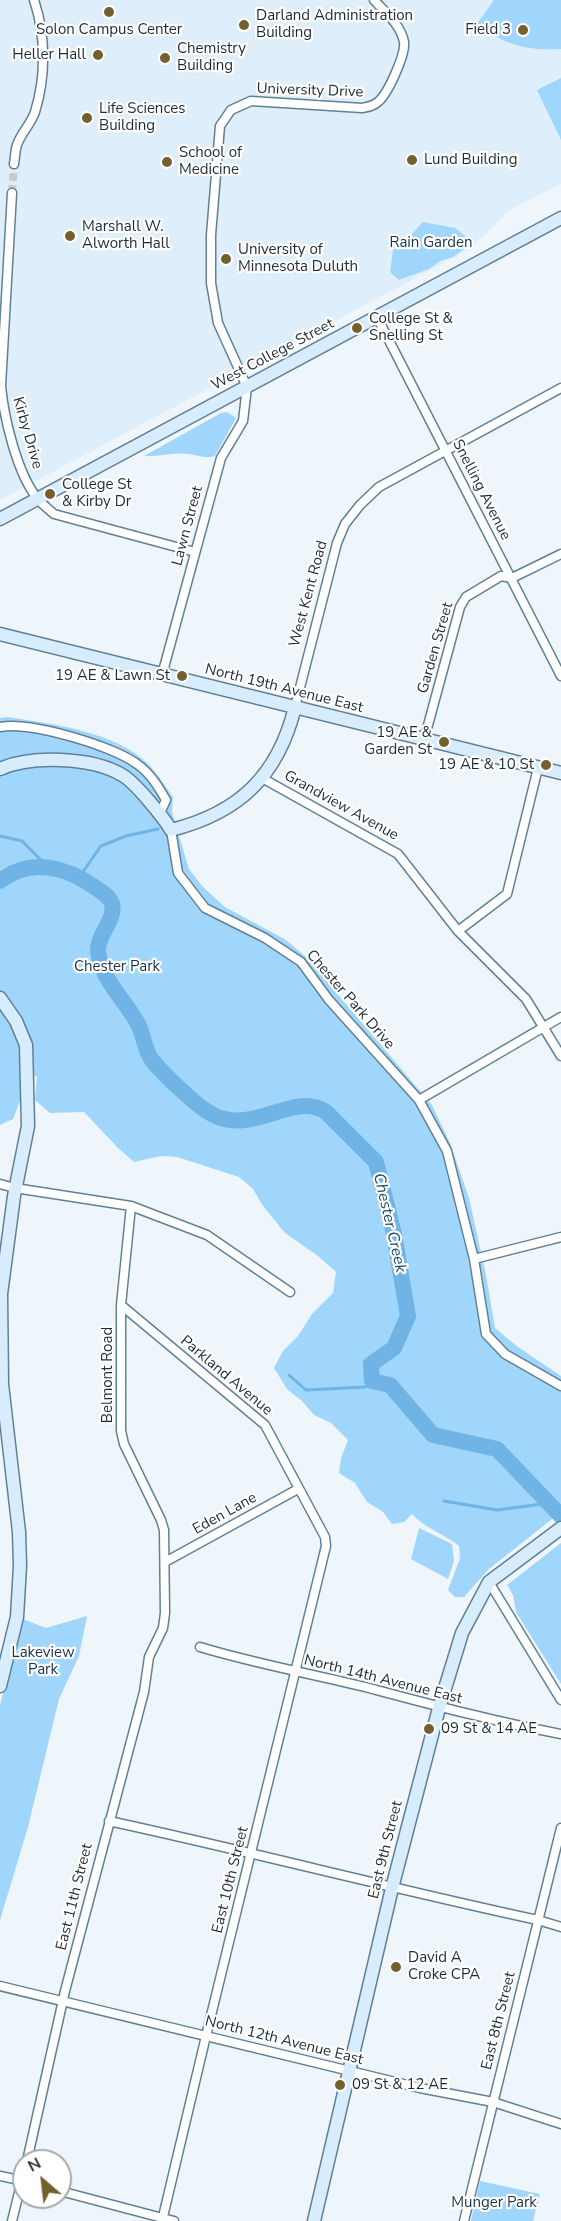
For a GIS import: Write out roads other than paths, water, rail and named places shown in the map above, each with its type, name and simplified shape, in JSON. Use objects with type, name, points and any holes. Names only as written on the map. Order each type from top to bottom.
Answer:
[{"type":"street","points":[[14,164],[17,144],[35,111],[42,77],[40,23],[34,0]]},
{"type":"street","name":"University Drive","points":[[247,387],[218,323],[213,304],[211,235],[220,126],[231,110],[242,103],[251,101],[362,108],[370,107],[380,101],[401,61],[404,41],[396,25],[374,0]]},
{"type":"street","name":"Kirby Drive","points":[[12,193],[2,398],[18,460],[38,499]]},
{"type":"street","name":"West College Street","points":[[0,519],[561,218]]},
{"type":"street","name":"Snelling Avenue","points":[[377,317],[561,676]]},
{"type":"street","name":"Lawn Street","points":[[162,675],[221,458],[243,421],[247,387]]},
{"type":"street","name":"West Kent Road","points":[[171,831],[221,813],[234,804],[262,778],[281,748],[295,707],[337,543],[345,524],[360,505],[379,487],[561,388]]},
{"type":"street","points":[[38,499],[54,514],[195,552]]},
{"type":"street","name":"Garden Street","points":[[424,740],[457,618],[466,597],[501,576],[512,578],[561,554]]},
{"type":"street","name":"North 19th Avenue East","points":[[0,634],[561,773]]},
{"type":"street","points":[[0,727],[44,730],[79,739],[109,749],[136,763],[154,781],[166,800],[160,813]]},
{"type":"street","name":"Chester Park Drive","points":[[0,769],[14,763],[36,759],[98,766],[123,775],[160,813],[171,831],[178,873],[205,908],[265,938],[301,962],[344,1016],[419,1100],[447,1151],[474,1259],[486,1334],[505,1354],[561,1386]]},
{"type":"street","points":[[458,932],[507,894],[538,768]]},
{"type":"street","name":"Grandview Avenue","points":[[262,778],[398,854],[458,932],[526,999],[561,1056]]},
{"type":"street","points":[[0,998],[16,1021],[26,1044],[28,1126],[15,1188],[1,1294],[1,1367],[6,1433],[19,1532],[20,1574],[17,1617],[0,1686]]},
{"type":"street","points":[[419,1100],[561,1017]]},
{"type":"street","points":[[0,1184],[130,1206],[207,1235],[290,1292]]},
{"type":"street","name":"Belmont Road","points":[[130,1206],[121,1305],[121,1431],[124,1444],[164,1530],[165,1613],[163,1628],[157,1641]]},
{"type":"street","points":[[474,1259],[561,1237]]},
{"type":"street","name":"Parkland Avenue","points":[[121,1305],[265,1425],[325,1537],[326,1546]]},
{"type":"street","name":"Eden Lane","points":[[165,1562],[298,1489]]},
{"type":"street","name":"East 9th Street","points":[[314,2221],[392,1888],[439,1708],[462,1633],[489,1582],[561,1528]]},
{"type":"street","name":"East 10th Street","points":[[162,2220],[326,1546]]},
{"type":"street","points":[[489,1582],[561,1700]]},
{"type":"street","name":"East 11th Street","points":[[30,2149],[63,2001],[144,1692],[149,1657],[157,1641]]},
{"type":"street","name":"North 14th Avenue East","points":[[200,1647],[368,1688],[439,1708],[561,1734]]},
{"type":"street","points":[[109,1821],[561,1927]]},
{"type":"street","name":"East 8th Street","points":[[464,2221],[561,1828]]},
{"type":"street","name":"North 12th Avenue East","points":[[0,1986],[420,2088],[493,2102],[561,2124]]},
{"type":"street","points":[[72,2195],[162,2220],[174,2221]]},
{"type":"waterway","points":[[80,876],[101,846],[126,836],[158,829]]},
{"type":"waterway","points":[[0,836],[22,841],[46,865]]},
{"type":"waterway","name":"Chester Creek","points":[[0,881],[24,869],[49,868],[73,875],[108,897],[113,910],[98,945],[104,972],[139,1026],[152,1060],[205,1110],[222,1118],[238,1121],[254,1119],[299,1106],[313,1107],[326,1112],[376,1162],[394,1234],[408,1316],[394,1348],[371,1364],[372,1381],[390,1385],[433,1435],[497,1449],[561,1516]]},
{"type":"waterway","points":[[289,1375],[306,1390],[365,1387],[372,1381]]},
{"type":"waterway","points":[[444,1501],[497,1510],[550,1503]]},
{"type":"tunnel","points":[[12,193],[14,164]]},
{"type":"place","name":"Solon Campus Center","points":[[109,12]]},
{"type":"place","name":"Darland Administration Building","points":[[244,25]]},
{"type":"place","name":"Field 3","points":[[523,30]]},
{"type":"place","name":"Heller Hall","points":[[98,55]]},
{"type":"place","name":"Chemistry Building","points":[[165,58]]},
{"type":"place","name":"Life Sciences Building","points":[[87,118]]},
{"type":"place","name":"Lund Building","points":[[412,160]]},
{"type":"place","name":"School of Medicine","points":[[167,162]]},
{"type":"place","name":"Marshall W. Alworth Hall","points":[[70,236]]},
{"type":"place","name":"University of Minnesota Duluth","points":[[226,259]]},
{"type":"place","name":"College St & Snelling St","points":[[357,328]]},
{"type":"place","name":"College St & Kirby Dr","points":[[50,494]]},
{"type":"place","name":"19 AE & Lawn St","points":[[182,676]]},
{"type":"place","name":"19 AE & Garden St","points":[[444,742]]},
{"type":"place","name":"19 AE & 10 St","points":[[546,765]]},
{"type":"place","name":"09 St & 14 AE","points":[[429,1729]]},
{"type":"place","name":"David A Croke CPA","points":[[396,1967]]},
{"type":"place","name":"09 St & 12 AE","points":[[340,2085]]},
{"type":"park label","name":"Rain Garden","points":[[431,243]]},
{"type":"park label","name":"Chester Park","points":[[117,967]]},
{"type":"park label","name":"Lakeview Park","points":[[43,1662]]},
{"type":"park label","name":"Munger Park","points":[[494,2203]]}]
